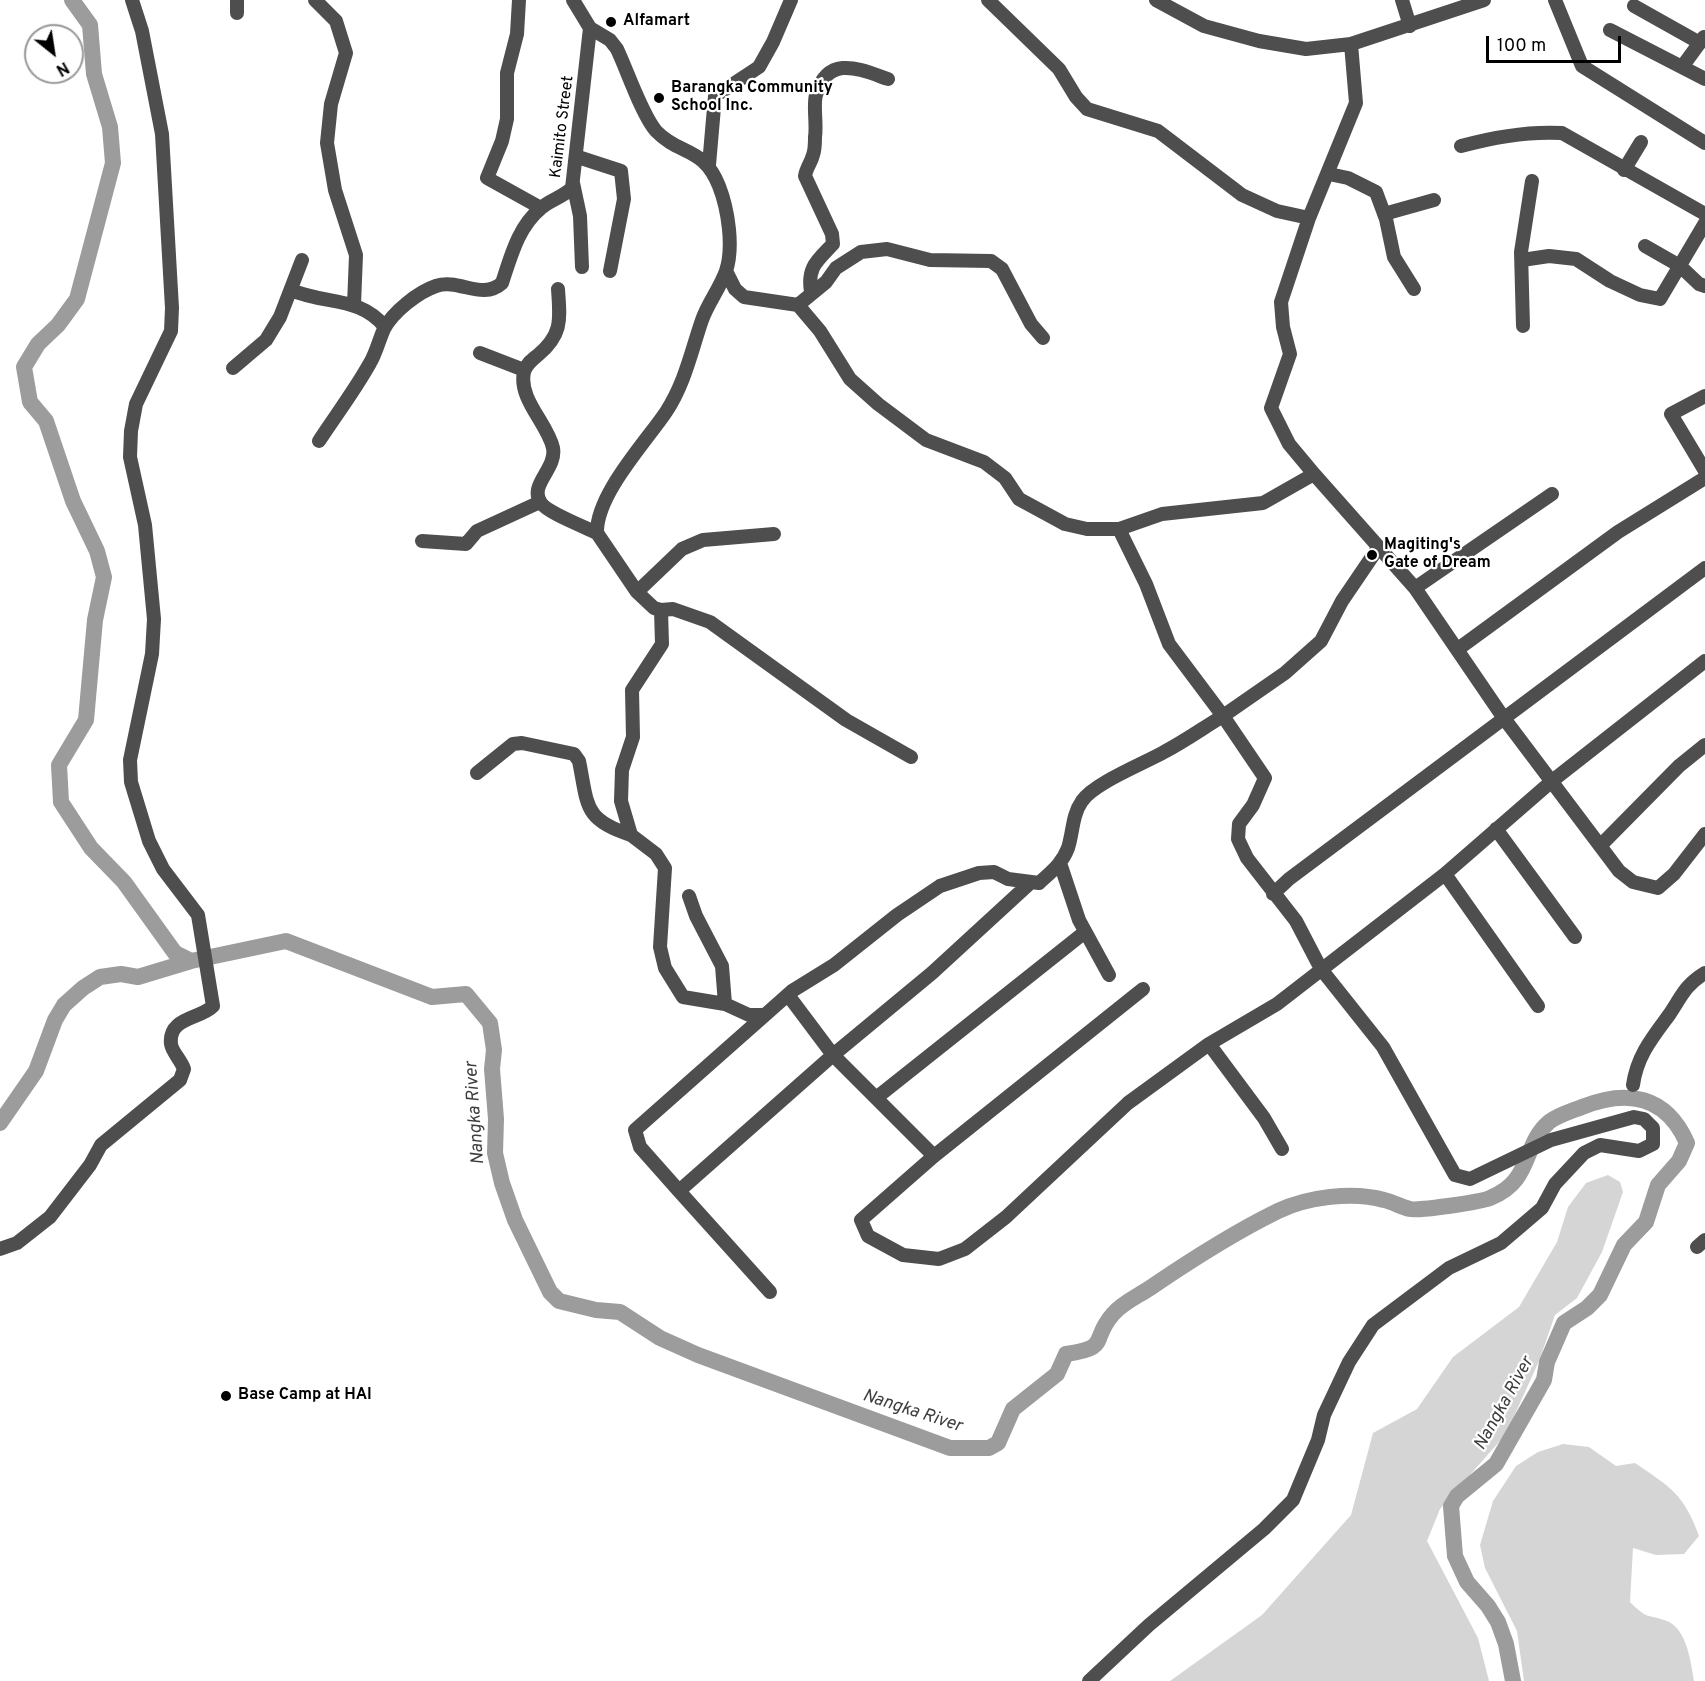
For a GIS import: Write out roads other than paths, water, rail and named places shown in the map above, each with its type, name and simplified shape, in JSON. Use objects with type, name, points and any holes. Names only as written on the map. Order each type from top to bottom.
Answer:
[{"type":"street","points":[[0,1249],[17,1243],[50,1217],[90,1165],[101,1145],[180,1080],[184,1069],[172,1048],[173,1033],[185,1019],[212,1008],[212,994],[198,915],[163,870],[149,841],[131,782],[129,760],[152,654],[154,619],[146,525],[130,457],[131,431],[136,404],[171,331],[172,308],[162,135],[142,32],[132,0]]},
{"type":"street","points":[[315,0],[336,21],[346,53],[332,104],[327,143],[335,190],[356,255],[354,305]]},
{"type":"street","points":[[519,0],[517,34],[507,73],[507,119],[502,141],[487,178],[541,208]]},
{"type":"street","points":[[573,0],[590,28],[610,40],[617,49],[656,130],[709,165]]},
{"type":"street","points":[[597,533],[601,514],[617,481],[668,409],[683,379],[694,353],[702,321],[726,271],[729,246],[727,223],[719,187],[709,165],[715,96],[759,67],[773,42],[791,0]]},
{"type":"street","points":[[988,0],[1059,69],[1076,97],[1087,109],[1158,131],[1242,195],[1276,212],[1309,218]]},
{"type":"street","points":[[1156,0],[1204,26],[1259,41],[1306,49],[1350,44],[1410,26],[1470,2],[1484,0]]},
{"type":"street","points":[[1402,0],[1410,26]]},
{"type":"street","points":[[1556,2],[1582,66],[1705,143]]},
{"type":"street","points":[[1634,6],[1702,40],[1682,67]]},
{"type":"street","name":"Kaimito Street","points":[[385,327],[424,291],[438,285],[486,291],[498,287],[502,283],[521,230],[541,208],[562,197],[572,188],[578,157],[590,28]]},
{"type":"street","points":[[1610,30],[1705,79]]},
{"type":"street","points":[[1350,44],[1356,103],[1329,174],[1309,218],[1281,302],[1283,327],[1290,354],[1271,408],[1289,444],[1415,588],[1503,717],[1600,846],[1626,876],[1648,888],[1658,888],[1674,874],[1705,834]]},
{"type":"street","points":[[811,292],[810,269],[815,260],[833,244],[832,234],[805,176],[813,157],[817,117],[816,94],[833,71],[842,67],[855,67],[888,79]]},
{"type":"street","points":[[1461,146],[1490,138],[1545,132],[1562,133],[1705,214]]},
{"type":"street","points":[[1624,170],[1641,142]]},
{"type":"street","points":[[578,157],[621,171],[624,199],[610,272]]},
{"type":"street","points":[[1329,174],[1348,178],[1376,192],[1394,256],[1414,289]]},
{"type":"street","points":[[1524,326],[1523,225],[1532,181]]},
{"type":"street","points":[[573,183],[580,216],[582,267]]},
{"type":"street","points":[[1384,214],[1434,200]]},
{"type":"street","points":[[1522,260],[1549,256],[1576,259],[1610,281],[1640,295],[1658,299],[1664,295],[1705,223]]},
{"type":"street","points":[[1645,246],[1680,266],[1699,284],[1705,286]]},
{"type":"street","points":[[798,305],[826,282],[836,268],[861,252],[887,249],[930,260],[991,261],[1002,269],[1031,324],[1043,338]]},
{"type":"street","points":[[233,368],[266,340],[280,317],[302,260]]},
{"type":"street","points":[[726,271],[735,289],[744,297],[798,305],[820,331],[850,379],[926,440],[984,462],[1005,478],[1019,499],[1065,524],[1087,529],[1119,529],[1162,514],[1263,503],[1314,474]]},
{"type":"street","points":[[558,289],[560,318],[557,334],[524,370],[531,403],[553,448],[550,466],[537,489],[540,502],[544,507],[597,533],[637,592],[654,608],[673,609],[710,622],[846,720],[911,757]]},
{"type":"street","points":[[291,291],[310,298],[366,308],[385,327],[370,363],[319,441]]},
{"type":"street","points":[[480,353],[524,370]]},
{"type":"street","points":[[1705,396],[1671,414],[1705,471]]},
{"type":"street","points":[[1458,650],[1618,532],[1705,478]]},
{"type":"street","points":[[1415,588],[1552,494]]},
{"type":"street","points":[[422,541],[465,544],[477,531],[540,502]]},
{"type":"street","points":[[1089,1681],[1109,1660],[1221,1562],[1264,1529],[1293,1500],[1318,1440],[1329,1405],[1349,1362],[1373,1325],[1449,1268],[1501,1243],[1542,1208],[1556,1184],[1584,1153],[1600,1145],[1639,1151],[1653,1144],[1655,1137],[1653,1128],[1644,1119],[1634,1117],[1551,1140],[1470,1179],[1455,1175],[1383,1047],[1321,969],[1296,921],[1247,858],[1239,839],[1239,824],[1253,805],[1265,778],[1169,644],[1146,584],[1119,529]]},
{"type":"street","points":[[637,592],[682,549],[693,544],[703,540],[774,534]]},
{"type":"street","points":[[770,1292],[640,1148],[635,1130],[788,995],[940,886],[979,873],[994,872],[1008,879],[1039,883],[1060,864],[1068,847],[1076,813],[1083,798],[1125,771],[1199,732],[1285,673],[1321,641],[1342,601],[1378,548]]},
{"type":"street","points":[[1274,894],[1289,879],[1503,717],[1705,568]]},
{"type":"street","points":[[632,835],[621,801],[622,770],[633,737],[632,690],[662,644],[661,610]]},
{"type":"street","points":[[1143,989],[934,1156],[861,1220],[868,1236],[903,1256],[939,1259],[965,1250],[1006,1217],[1128,1103],[1209,1044],[1277,1004],[1445,874],[1552,782],[1705,661]]},
{"type":"street","points":[[477,773],[513,744],[522,743],[574,754],[579,761],[590,811],[607,828],[632,835],[656,854],[666,868],[660,946],[665,968],[683,997],[725,1004],[749,1016],[765,1015]]},
{"type":"street","points":[[1600,846],[1679,766],[1705,745]]},
{"type":"street","points":[[1496,829],[1575,936]]},
{"type":"street","points":[[1060,864],[1072,903],[1109,975]]},
{"type":"street","points":[[1445,874],[1538,1006]]},
{"type":"street","points":[[679,1191],[833,1055],[932,973],[1030,883]]},
{"type":"street","points":[[689,896],[696,916],[722,966],[725,1004]]},
{"type":"street","points":[[876,1098],[1085,932]]},
{"type":"street","points":[[1633,1085],[1635,1066],[1652,1035],[1670,1014],[1684,988],[1705,973]]},
{"type":"street","points":[[788,995],[833,1055],[934,1156]]},
{"type":"street","points":[[1209,1044],[1264,1118],[1282,1149]]},
{"type":"waterway","points":[[72,0],[90,25],[94,74],[110,127],[113,163],[77,299],[58,325],[38,344],[24,367],[30,402],[46,421],[73,501],[97,551],[104,577],[95,620],[86,720],[59,765],[61,802],[91,848],[124,882],[175,953],[191,961]]},
{"type":"waterway","name":"Nangka River","points":[[0,1123],[36,1071],[55,1020],[64,1005],[100,977],[121,974],[138,977],[191,961],[286,941],[432,997],[466,994],[490,1023],[494,1050],[492,1069],[496,1119],[495,1153],[502,1183],[515,1220],[550,1292],[559,1301],[596,1310],[620,1312],[660,1338],[698,1355],[950,1448],[989,1448],[998,1443],[1013,1409],[1057,1374],[1066,1354],[1095,1346],[1106,1323],[1121,1306],[1212,1247],[1261,1219],[1302,1202],[1330,1197],[1372,1197],[1410,1209],[1484,1200],[1504,1191],[1514,1182],[1534,1141],[1549,1122],[1565,1113],[1599,1101],[1614,1098],[1644,1100],[1668,1115],[1678,1127],[1687,1143],[1679,1161],[1658,1185],[1646,1222],[1624,1245],[1600,1295],[1587,1308],[1564,1323],[1547,1362],[1544,1380],[1496,1464],[1457,1496],[1451,1506],[1455,1556],[1467,1582],[1488,1606],[1498,1622],[1506,1644],[1513,1681]]},
{"type":"place","name":"Alfamart","points":[[611,22]]},
{"type":"place","name":"Barangka Community School Inc.","points":[[659,98]]},
{"type":"place","name":"Magiting's Gate of Dream","points":[[1372,555]]},
{"type":"place","name":"Base Camp at HAI","points":[[226,1396]]}]
